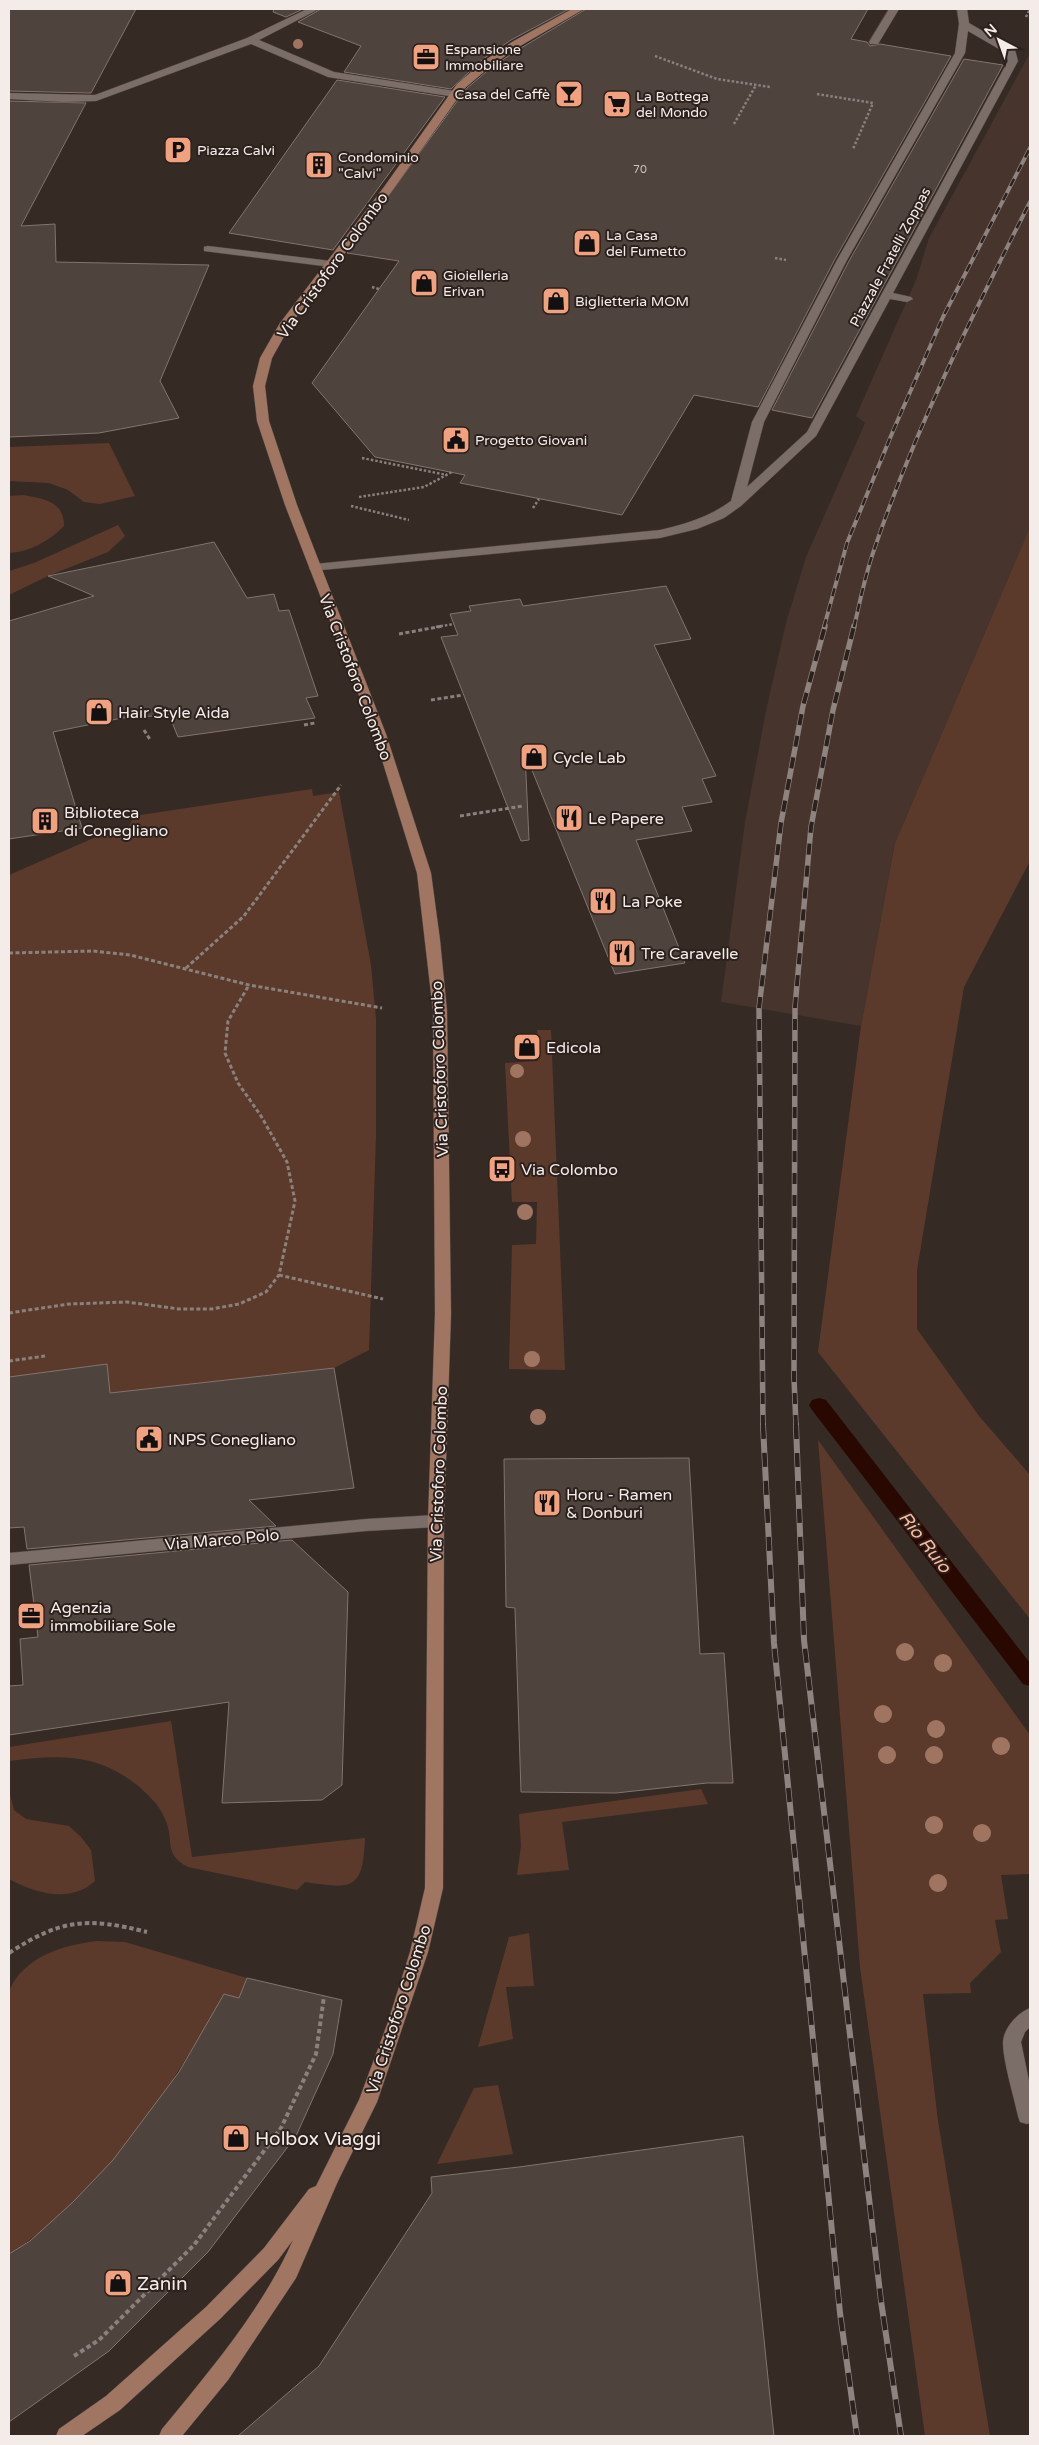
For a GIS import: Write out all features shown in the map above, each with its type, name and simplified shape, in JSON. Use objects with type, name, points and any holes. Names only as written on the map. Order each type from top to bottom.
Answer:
[{"type":"street","points":[[9,96],[64,99],[96,98],[251,40],[314,9]]},
{"type":"street","name":"Via Cristoforo Colombo","points":[[169,2436],[221,2373],[289,2272],[330,2177],[368,2102],[397,2022],[419,1952],[434,1888],[436,1521],[443,1314],[440,1011],[433,940],[424,873],[380,734],[291,505],[263,421],[259,386],[266,358],[282,330],[455,94],[474,74],[488,63],[578,9]]},
{"type":"street","points":[[874,42],[894,9]]},
{"type":"street","points":[[737,502],[758,422],[842,260],[960,52],[964,24],[962,9]]},
{"type":"street","name":"Piazzale Fratelli Zoppas","points":[[315,568],[660,534],[693,526],[720,515],[737,502],[812,434],[1013,61],[1011,52],[964,24]]},
{"type":"street","points":[[251,40],[332,76],[455,94]]},
{"type":"street","points":[[208,250],[331,264]]},
{"type":"street","points":[[886,295],[907,298]]},
{"type":"street","name":"Via Marco Polo","points":[[9,1559],[356,1526],[436,1521]]},
{"type":"street","points":[[1027,2116],[1012,2042],[1018,2027],[1030,2016]]},
{"type":"street","name":"Via Cristoforo Colombo","points":[[66,2436],[113,2403],[213,2313],[271,2254],[330,2177]]},
{"type":"path","points":[[655,56],[717,79],[770,87]]},
{"type":"path","points":[[734,124],[756,85]]},
{"type":"path","points":[[817,94],[873,103],[853,149]]},
{"type":"path","points":[[775,258],[786,260]]},
{"type":"path","points":[[372,287],[380,289]]},
{"type":"path","points":[[362,458],[447,475]]},
{"type":"path","points":[[359,497],[424,487],[452,472]]},
{"type":"path","points":[[399,634],[454,624]]},
{"type":"path","points":[[431,700],[463,695]]},
{"type":"path","points":[[304,725],[315,723]]},
{"type":"path","points":[[144,730],[151,741]]},
{"type":"path","points":[[186,968],[244,916],[341,784]]},
{"type":"path","points":[[460,816],[523,806]]},
{"type":"path","points":[[9,953],[93,951],[130,955],[249,984],[382,1008]]},
{"type":"path","points":[[9,1313],[69,1304],[127,1302],[179,1309],[212,1309],[239,1304],[266,1292],[279,1276],[295,1202],[287,1162],[261,1116],[238,1083],[225,1052],[228,1022],[249,984]]},
{"type":"path","points":[[279,1276],[382,1299]]},
{"type":"path","points":[[9,1361],[45,1356]]},
{"type":"path","points":[[9,1953],[32,1938],[61,1925],[111,1923],[147,1932]]},
{"type":"path","points":[[74,2356],[99,2340],[194,2246],[280,2128],[316,2054],[324,1996]]},
{"type":"shaded area","points":[[1030,53],[1030,527],[895,843],[861,1026],[721,1002],[745,822],[767,706],[786,623],[806,557],[865,423],[856,416],[916,280],[929,238]]},
{"type":"shaded area","points":[[109,443],[135,496],[100,504],[84,502],[68,490],[49,483],[9,481],[9,447]]},
{"type":"shaded area","points":[[23,495],[45,500],[57,506],[61,511],[64,526],[39,545],[9,553],[9,496]]},
{"type":"shaded area","points":[[118,525],[125,536],[108,552],[48,576],[9,595],[9,571],[34,563]]},
{"type":"shaded area","points":[[1030,527],[1030,861],[964,987],[917,1270],[917,1329],[979,1416],[1030,1475],[1030,1619],[818,1352],[861,1026],[895,843]]},
{"type":"shaded area","points":[[312,789],[313,796],[339,792],[371,965],[376,1019],[376,1136],[369,1350],[334,1368],[110,1393],[107,1364],[9,1377],[9,875],[96,837],[125,834],[134,816]]},
{"type":"shaded area","points":[[537,1030],[551,1030],[565,1370],[509,1369],[512,1245],[536,1244],[537,1202],[512,1202],[505,1063],[538,1061]]},
{"type":"shaded area","points":[[818,1440],[1030,1735],[1030,1874],[1001,1875],[1008,1919],[995,1920],[1001,1952],[970,1983],[971,1993],[923,1994],[938,2121],[990,2436],[925,2436],[860,1967]]},
{"type":"shaded area","points":[[171,1721],[192,1857],[365,1838],[364,1855],[358,1877],[344,1885],[334,1886],[305,1882],[297,1890],[188,1867],[175,1857],[170,1846],[168,1827],[162,1814],[156,1803],[143,1790],[133,1782],[104,1766],[74,1758],[59,1757],[10,1761],[10,1794],[14,1810],[26,1819],[69,1826],[91,1850],[95,1881],[75,1892],[52,1894],[41,1892],[9,1879],[9,1747]]},
{"type":"shaded area","points":[[701,1789],[708,1804],[562,1822],[569,1870],[517,1875],[521,1846],[519,1814]]},
{"type":"shaded area","points":[[529,1933],[534,1986],[506,1987],[513,2039],[478,2047],[509,1937]]},
{"type":"shaded area","points":[[97,1941],[125,1942],[247,1978],[239,1998],[224,1995],[157,2103],[105,2171],[44,2230],[9,2254],[9,1991],[15,1979],[34,1961],[58,1950]]},
{"type":"shaded area","points":[[498,2085],[513,2154],[437,2164],[474,2088]]},
{"type":"building","points":[[9,9],[136,9],[91,93],[9,91]]},
{"type":"building","points":[[274,9],[303,9],[286,17],[273,12]]},
{"type":"building","points":[[321,9],[569,9],[511,40],[483,59],[451,89],[344,72],[361,46],[298,22]]},
{"type":"building","points":[[586,9],[868,9],[851,39],[867,42],[870,46],[880,44],[951,56],[835,259],[758,407],[694,395],[622,515],[460,483],[465,475],[375,457],[312,383],[399,261],[347,253],[466,89],[493,66]]},
{"type":"building","points":[[964,59],[1003,65],[812,418],[772,410],[849,261]]},
{"type":"building","name":"Condominio \"Calvi\"","points":[[337,80],[445,97],[333,250],[229,233]]},
{"type":"building","points":[[9,101],[86,103],[21,226],[55,224],[56,262],[209,265],[160,381],[179,418],[99,433],[9,437]]},
{"type":"building","points":[[214,542],[247,598],[274,594],[279,611],[289,610],[318,696],[306,698],[315,718],[178,737],[169,715],[122,718],[53,732],[82,828],[9,839],[9,621],[94,596],[48,576]]},
{"type":"building","points":[[666,586],[691,639],[654,645],[716,776],[702,779],[712,802],[682,807],[692,831],[636,840],[685,963],[615,974],[525,753],[529,840],[521,841],[441,637],[458,635],[450,614],[471,611],[469,606],[520,599],[523,606]]},
{"type":"building","points":[[107,1364],[110,1393],[334,1368],[354,1488],[249,1500],[276,1526],[27,1549],[24,1527],[9,1528],[9,1377]]},
{"type":"building","points":[[689,1458],[700,1654],[724,1653],[733,1783],[707,1783],[616,1793],[521,1792],[515,1608],[506,1607],[504,1459]]},
{"type":"building","points":[[292,1540],[348,1592],[342,1785],[322,1800],[222,1803],[229,1702],[9,1735],[9,1686],[23,1685],[20,1639],[38,1637],[29,1565]]},
{"type":"building","points":[[247,1978],[342,2000],[333,2054],[296,2136],[208,2252],[109,2351],[9,2422],[9,2254],[30,2241],[73,2202],[113,2160],[179,2072],[224,1994],[239,1998]]},
{"type":"building","points":[[743,2136],[774,2436],[238,2436],[319,2366],[432,2193],[431,2177],[519,2167]]},
{"type":"waterway","name":"Rio Ruio","points":[[819,1405],[1030,1678]]},
{"type":"railway","points":[[824,627],[847,543],[893,431],[943,317],[1030,148]]},
{"type":"railway","points":[[854,627],[871,559],[890,505],[926,417],[966,330],[1030,202]]},
{"type":"railway","points":[[763,1426],[759,1008],[781,823],[803,706],[825,626]]},
{"type":"railway","points":[[796,1426],[794,1378],[795,1007],[811,827],[833,710],[854,626]]},
{"type":"railway","points":[[763,1425],[774,1643],[840,2313],[857,2436]]},
{"type":"railway","points":[[796,1425],[804,1640],[881,2301],[901,2436]]},
{"type":"place","name":"Espansione Immobiliare","points":[[426,57]]},
{"type":"place","name":"Casa del Caffè","points":[[569,94]]},
{"type":"place","name":"La Bottega del Mondo","points":[[617,104]]},
{"type":"place","name":"Piazza Calvi","points":[[178,150]]},
{"type":"place","name":"Condominio \"Calvi\"","points":[[319,165]]},
{"type":"place","name":"La Casa del Fumetto","points":[[587,243]]},
{"type":"place","name":"Gioielleria Erivan","points":[[424,283]]},
{"type":"place","name":"Biglietteria MOM","points":[[556,301]]},
{"type":"place","name":"Progetto Giovani","points":[[456,440]]},
{"type":"place","name":"Hair Style Aida","points":[[99,712]]},
{"type":"place","name":"Cycle Lab","points":[[534,757]]},
{"type":"place","name":"Le Papere","points":[[569,818]]},
{"type":"place","name":"Biblioteca di Conegliano","points":[[45,821]]},
{"type":"place","name":"La Poke","points":[[603,901]]},
{"type":"place","name":"Tre Caravelle","points":[[622,953]]},
{"type":"place","name":"Edicola","points":[[527,1047]]},
{"type":"place","name":"Via Colombo","points":[[502,1169]]},
{"type":"place","name":"INPS Conegliano","points":[[149,1439]]},
{"type":"place","name":"Horu - Ramen & Donburi","points":[[547,1503]]},
{"type":"place","name":"Agenzia immobiliare Sole","points":[[31,1616]]},
{"type":"place","name":"Holbox Viaggi","points":[[236,2138]]},
{"type":"place","name":"Zanin","points":[[118,2283]]}]
